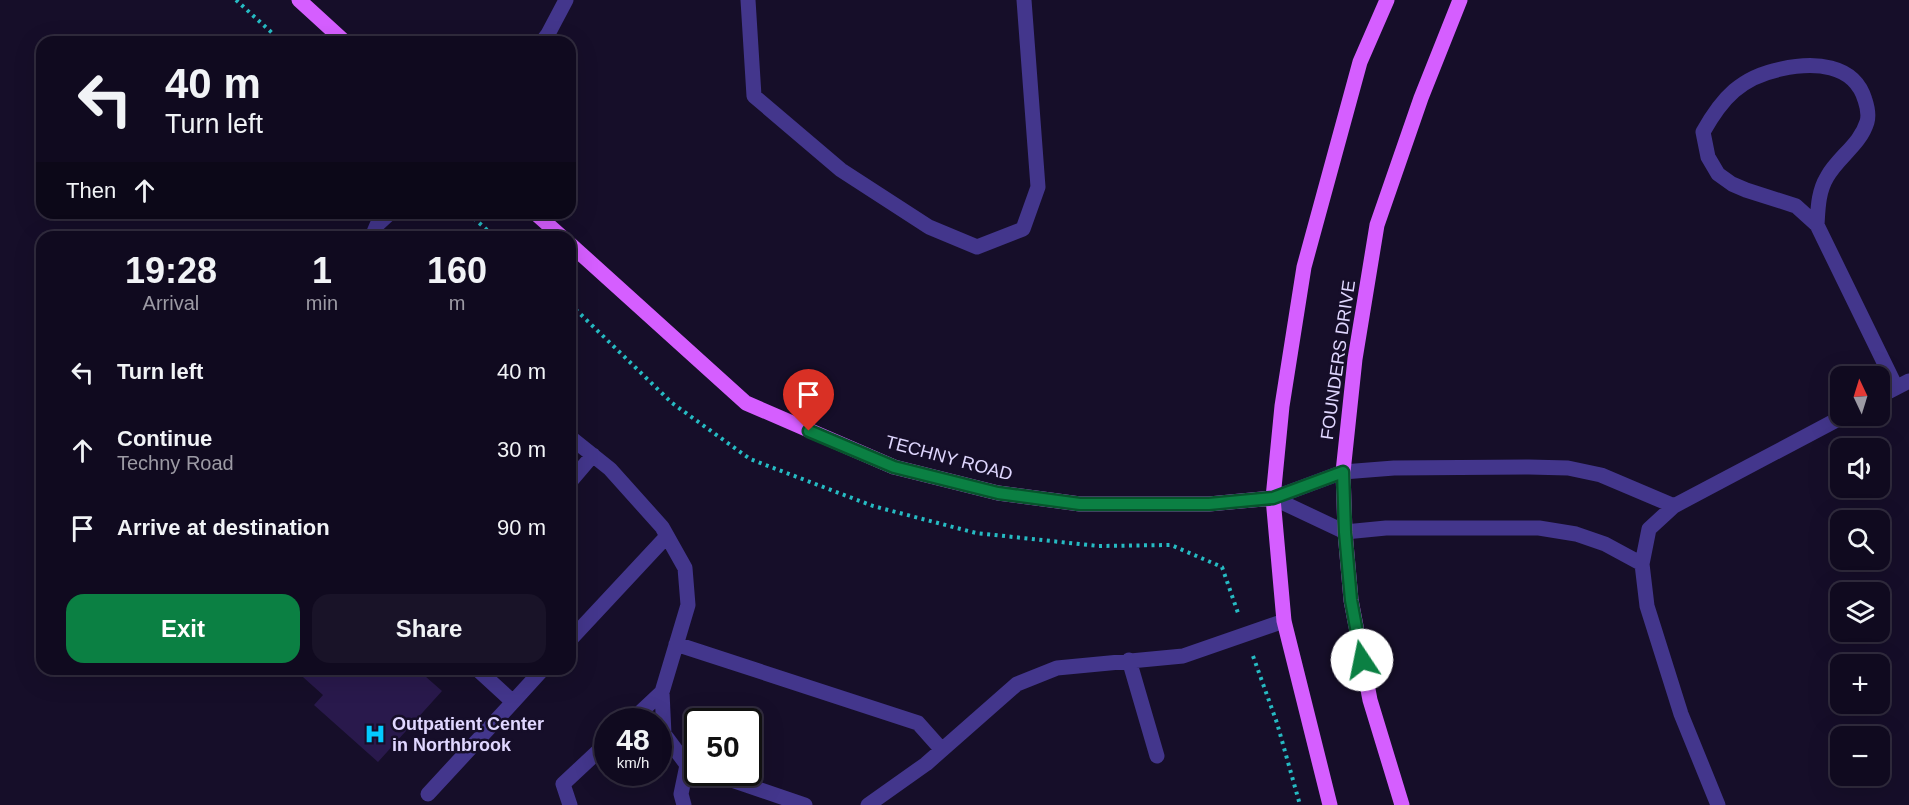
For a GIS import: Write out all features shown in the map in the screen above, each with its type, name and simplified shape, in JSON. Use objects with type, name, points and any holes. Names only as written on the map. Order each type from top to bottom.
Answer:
[{"type":"main road","points":[[299,0],[338,36]]},
{"type":"main road","points":[[1330,805],[1284,621],[1273,498],[1282,406],[1304,267],[1360,62],[1387,0]]},
{"type":"main road","name":"FOUNDERS DRIVE","points":[[1402,805],[1370,700],[1351,600],[1343,472],[1355,359],[1377,225],[1421,98],[1460,0]]},
{"type":"main road","points":[[542,219],[555,231]]},
{"type":"main road","name":"TECHNY ROAD","points":[[576,249],[746,403],[894,467],[998,493],[1080,504],[1209,504],[1273,498]]},
{"type":"street","points":[[546,36],[566,0]]},
{"type":"street","points":[[748,0],[754,96],[841,170],[929,227],[977,247],[1023,229],[1038,187],[1024,0]]},
{"type":"street","points":[[1816,225],[1819,196],[1826,177],[1855,144],[1867,122],[1867,106],[1862,88],[1851,76],[1825,66],[1796,66],[1767,72],[1735,89],[1716,108],[1703,132],[1708,157],[1718,174],[1732,184],[1796,206],[1816,225],[1902,384]]},
{"type":"street","points":[[374,231],[384,219]]},
{"type":"street","points":[[1718,805],[1681,714],[1647,606],[1642,564],[1649,529],[1674,506],[1830,424]]},
{"type":"street","points":[[576,442],[610,469],[662,527],[685,568],[688,605],[662,692],[664,734],[684,758]]},
{"type":"street","points":[[576,475],[593,455]]},
{"type":"street","points":[[1273,498],[1343,472],[1394,468],[1568,468],[1601,475],[1674,506]]},
{"type":"street","points":[[1273,498],[1345,532],[1386,528],[1539,528],[1576,534],[1605,544],[1642,564]]},
{"type":"street","points":[[576,634],[667,536]]},
{"type":"street","points":[[868,805],[926,764],[1017,684],[1057,668],[1183,656],[1284,621]]},
{"type":"street","points":[[676,644],[918,723],[942,750]]},
{"type":"street","points":[[1130,660],[1157,756]]},
{"type":"street","points":[[484,675],[513,702]]},
{"type":"street","points":[[428,794],[538,675]]},
{"type":"street","points":[[645,708],[662,692]]},
{"type":"street","points":[[570,805],[563,784],[594,755]]},
{"type":"street","points":[[684,786],[681,794],[684,805]]},
{"type":"street","points":[[749,786],[805,805]]},
{"type":"path","points":[[236,0],[275,36]]},
{"type":"path","points":[[475,219],[488,231]]},
{"type":"path","points":[[576,310],[672,403],[750,459],[873,506],[976,533],[1098,546],[1171,545],[1222,567],[1277,723],[1300,805]]},
{"type":"building","name":"Outpatient Center in Northbrook","points":[[301,675],[424,675],[442,691],[378,762],[314,705],[323,695]]},
{"type":"place","name":"Outpatient Center in Northbrook","points":[[375,734]]},
{"type":"route","points":[[809,431],[894,467],[998,493],[1080,504],[1209,504],[1273,498],[1343,472],[1351,600],[1362,660]]}]
